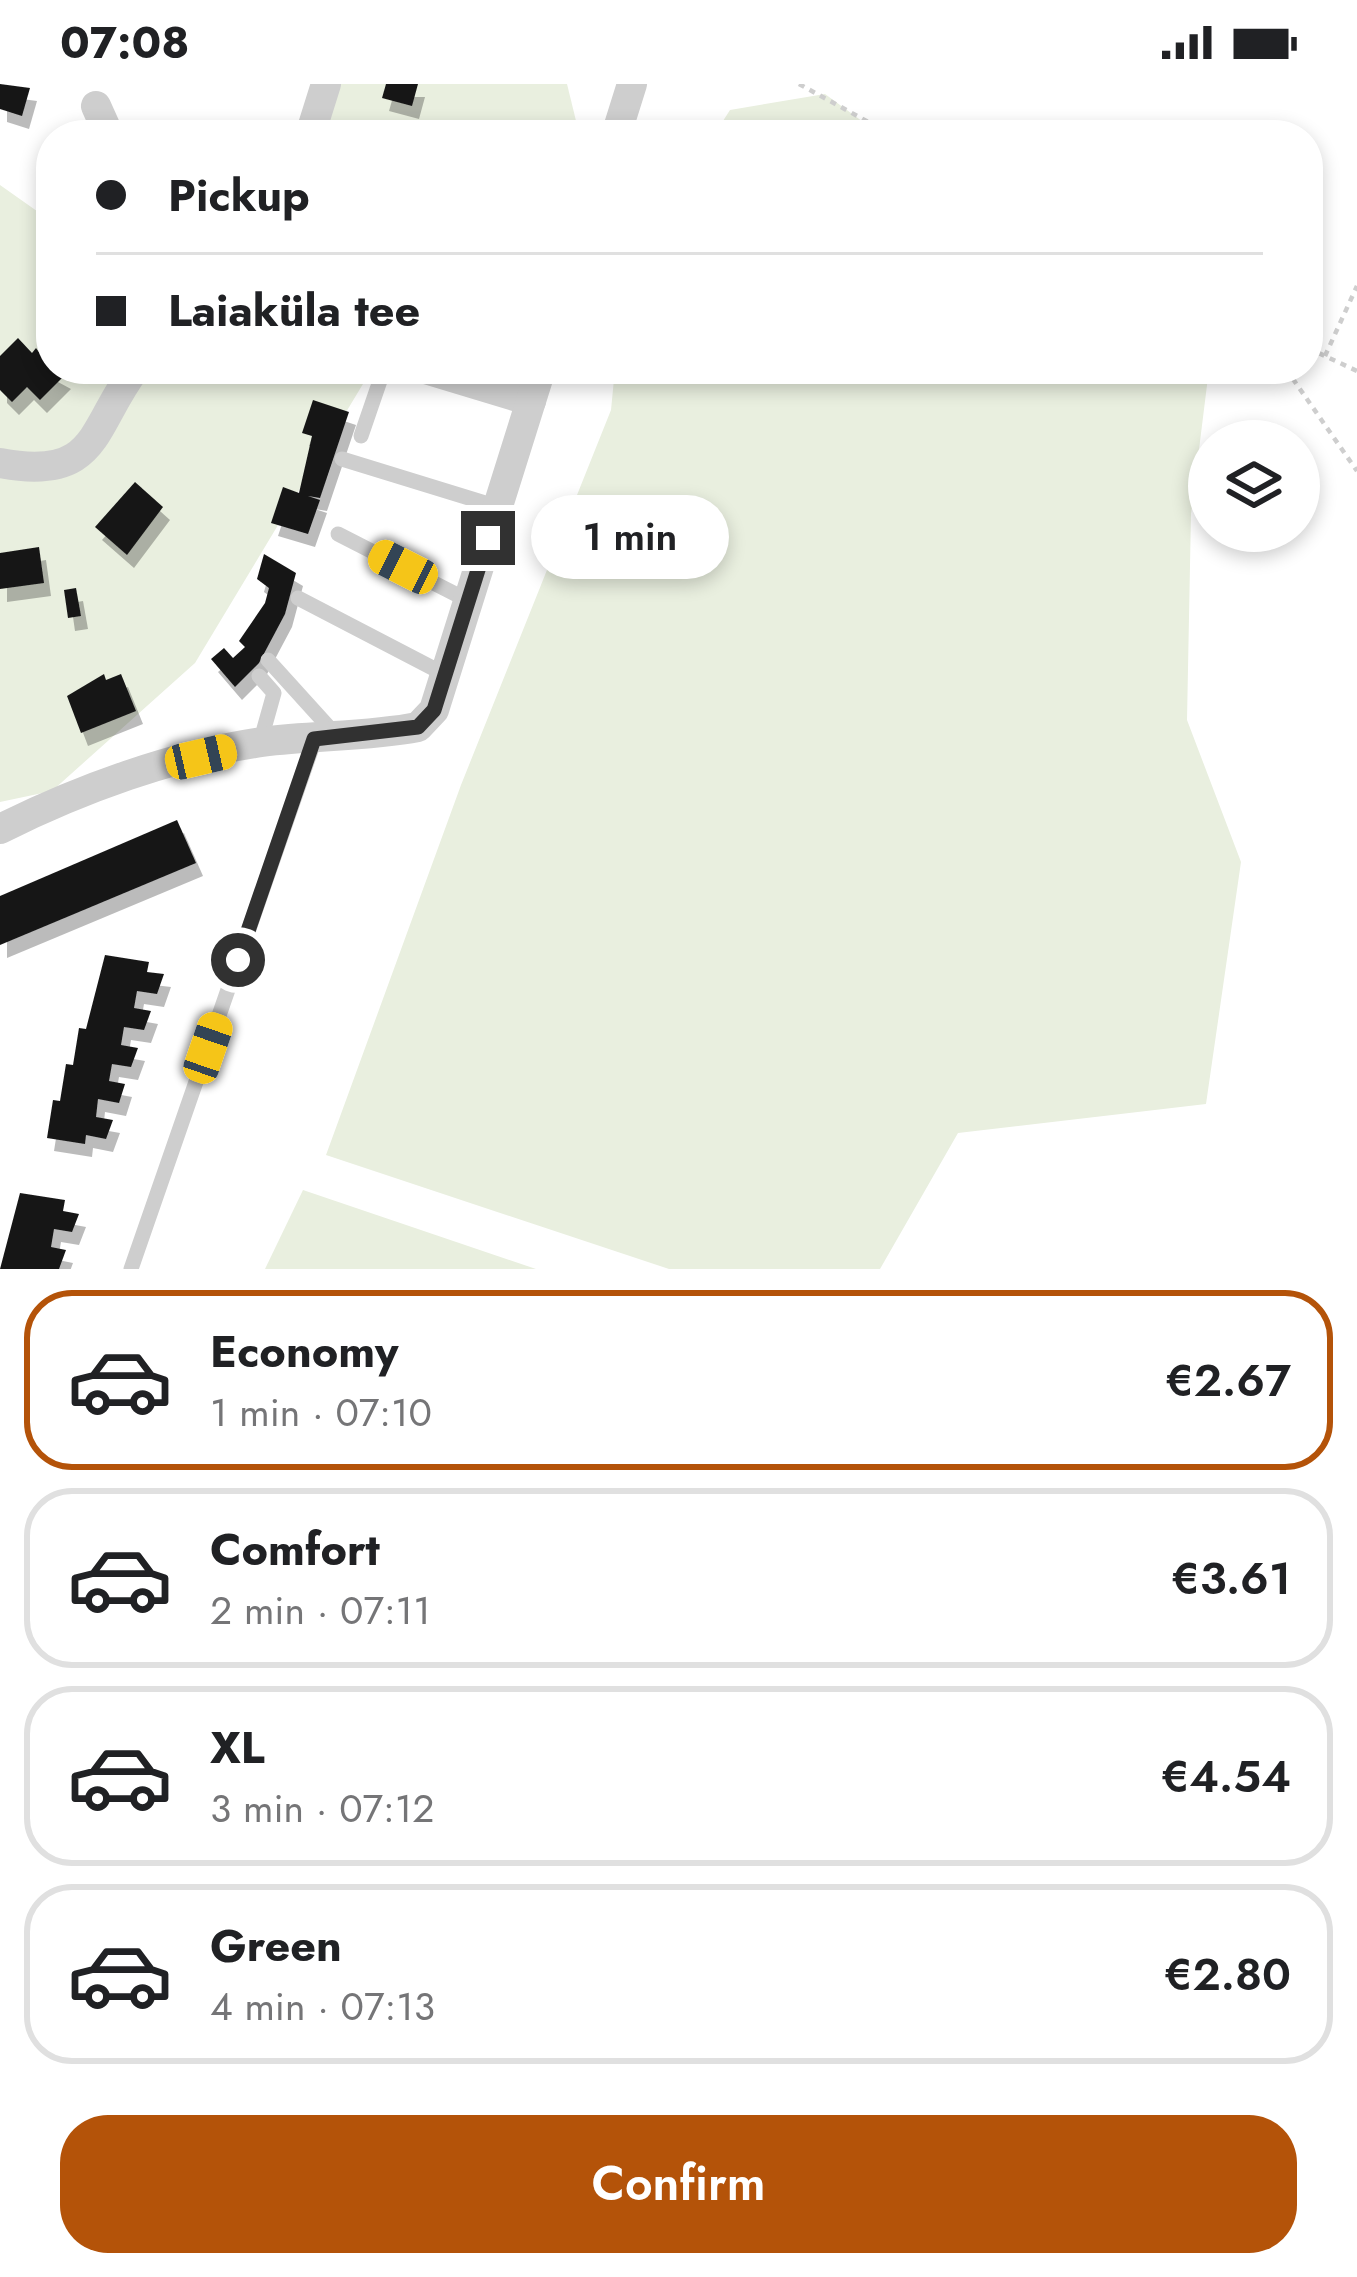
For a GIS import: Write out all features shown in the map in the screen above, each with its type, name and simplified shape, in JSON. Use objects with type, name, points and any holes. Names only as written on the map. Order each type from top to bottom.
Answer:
[{"type":"street","points":[[315,120],[326,84]]},
{"type":"street","points":[[621,120],[632,84]]},
{"type":"street","points":[[96,106],[102,120]]},
{"type":"street","points":[[0,463],[30,469],[79,454],[109,421],[128,384]]},
{"type":"street","points":[[475,384],[531,401]]},
{"type":"street","points":[[0,829],[59,800],[260,742],[418,727],[434,710],[536,384]]},
{"type":"lane","points":[[361,436],[380,384]]},
{"type":"lane","points":[[342,459],[498,507]]},
{"type":"lane","points":[[338,533],[469,601]]},
{"type":"lane","points":[[298,598],[446,675]]},
{"type":"lane","points":[[131,1269],[326,737],[264,668],[274,693],[260,742]]},
{"type":"path","points":[[800,84],[865,120]]},
{"type":"path","points":[[1357,286],[1325,356],[1357,371]]},
{"type":"path","points":[[1296,384],[1357,471]]},
{"type":"green space","points":[[339,84],[567,84],[576,120],[319,120]]},
{"type":"green space","points":[[825,94],[861,120],[724,120],[730,110]]},
{"type":"green space","points":[[0,185],[36,210],[36,384],[363,384],[195,663],[52,791],[0,802]]},
{"type":"green space","points":[[614,384],[1207,384],[1203,420],[1188,420],[1187,720],[1241,862],[1206,1104],[958,1133],[880,1269],[669,1269],[326,1155],[461,785],[611,410]]},
{"type":"green space","points":[[303,1190],[536,1269],[265,1269]]},
{"type":"building","points":[[0,84],[30,88],[22,116],[0,109]]},
{"type":"building","points":[[386,84],[418,84],[412,106],[382,98]]},
{"type":"building","points":[[18,338],[32,353],[36,348],[36,384],[56,384],[40,400],[27,387],[12,402],[0,390],[0,356]]},
{"type":"building","points":[[313,400],[349,412],[320,498],[308,496],[320,500],[308,534],[271,523],[283,487],[299,493],[312,436],[302,433]]},
{"type":"building","points":[[135,482],[163,507],[127,555],[95,527]]},
{"type":"building","points":[[39,547],[44,583],[0,589],[0,553]]},
{"type":"building","points":[[264,554],[296,573],[285,614],[259,663],[235,687],[211,659],[224,648],[233,658],[245,647],[239,641],[265,603],[269,588],[257,579]]},
{"type":"building","points":[[76,588],[81,616],[68,618],[64,590]]},
{"type":"building","points":[[104,674],[106,680],[121,674],[136,711],[81,733],[67,696]]},
{"type":"building","points":[[177,820],[196,863],[0,945],[0,896]]},
{"type":"building","points":[[105,955],[149,962],[147,972],[164,974],[157,994],[137,991],[134,1008],[151,1011],[144,1030],[124,1027],[121,1045],[138,1048],[131,1067],[112,1064],[109,1081],[125,1084],[119,1103],[98,1099],[96,1117],[113,1120],[106,1139],[86,1135],[85,1144],[47,1138],[53,1100],[60,1101],[66,1064],[73,1065],[79,1028],[86,1029]]},
{"type":"building","points":[[20,1193],[65,1200],[63,1211],[79,1214],[72,1232],[54,1229],[51,1247],[66,1250],[59,1269],[0,1269]]},
{"type":"route","points":[[238,960],[314,739],[418,727],[434,710],[488,538]]}]
